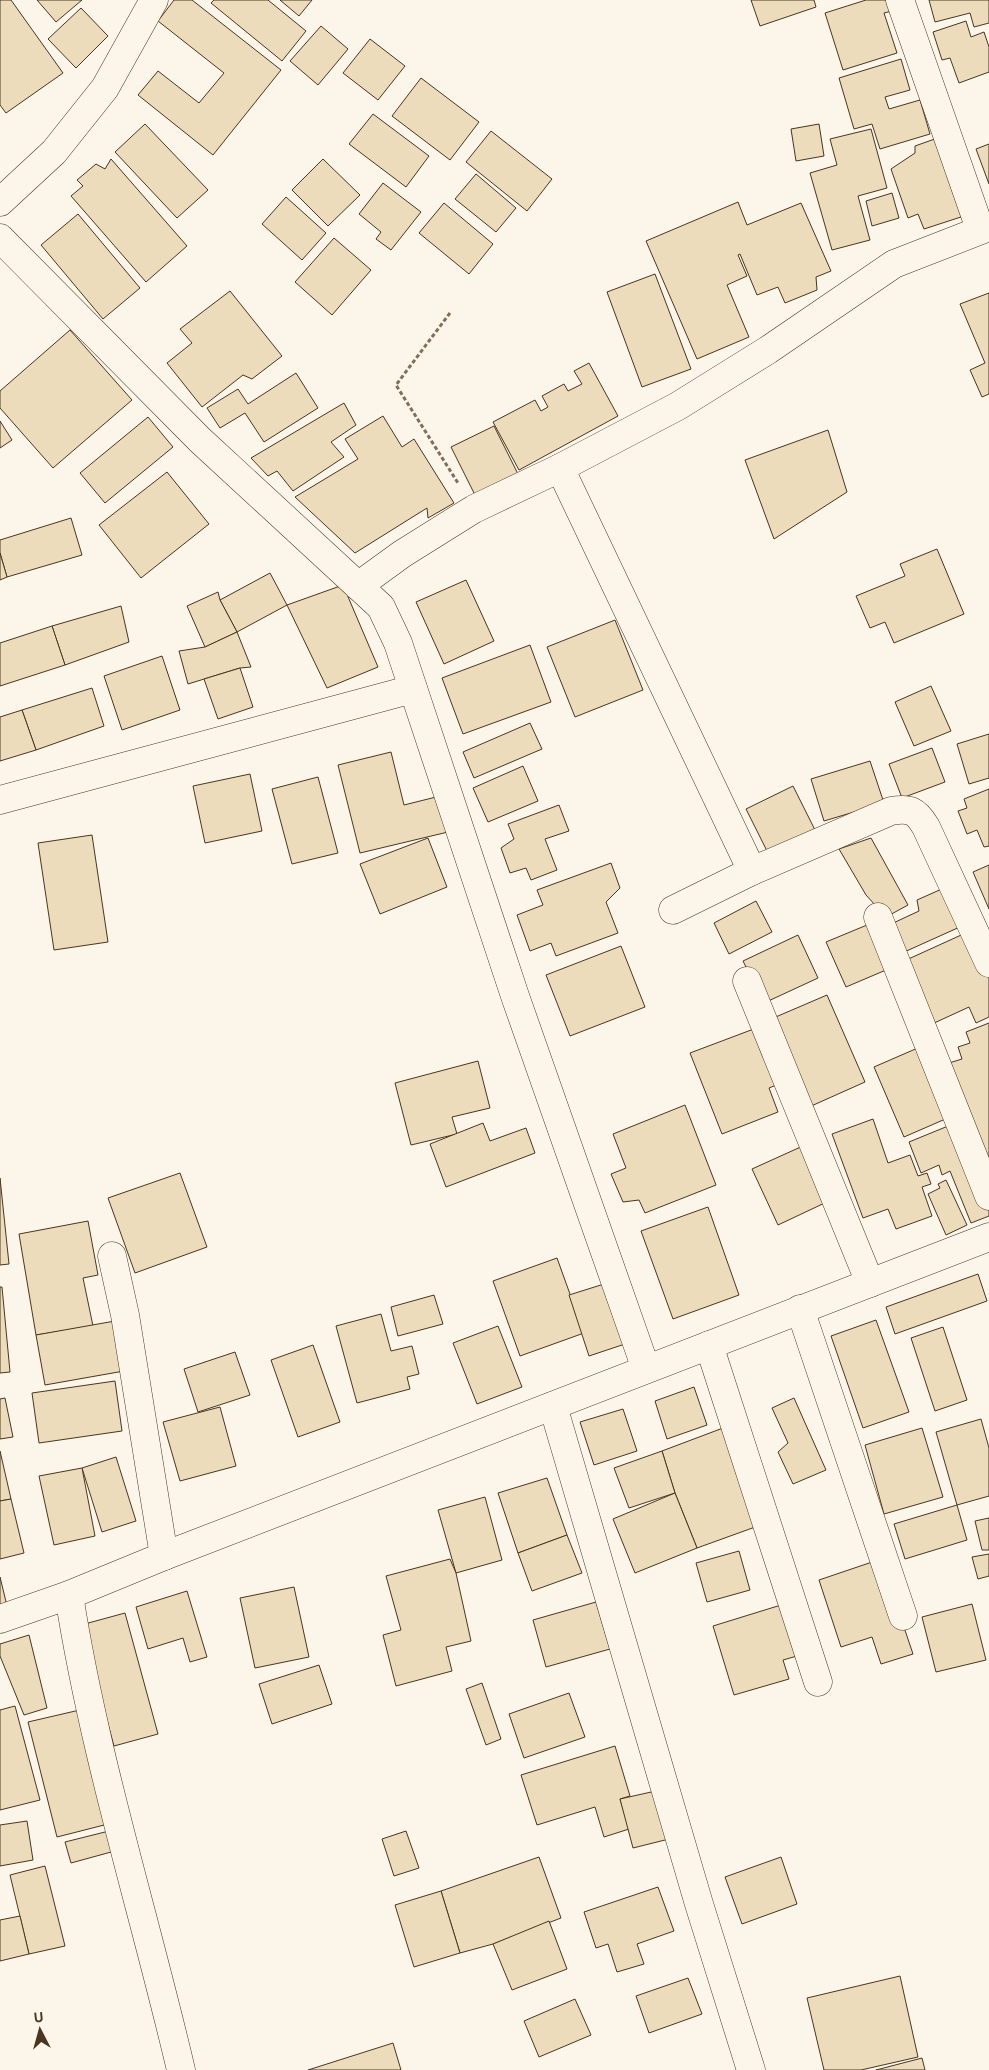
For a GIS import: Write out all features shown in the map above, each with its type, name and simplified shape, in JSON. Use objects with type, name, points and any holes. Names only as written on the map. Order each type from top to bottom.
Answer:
[{"type":"street","points":[[0,202],[54,152],[105,88],[154,0]]},
{"type":"street","points":[[358,586],[402,554],[474,509],[560,468],[678,406],[768,350],[894,264],[985,228],[900,0]]},
{"type":"street","points":[[0,238],[200,440],[381,607],[398,643],[515,996],[646,1369]]},
{"type":"street","points":[[560,468],[752,870]]},
{"type":"street","points":[[0,800],[413,689]]},
{"type":"street","points":[[674,910],[752,870],[891,811],[905,809],[918,814],[922,820],[981,924],[989,963]]},
{"type":"street","points":[[878,917],[989,1196]]},
{"type":"street","points":[[747,981],[870,1283]]},
{"type":"street","points":[[0,1619],[69,1595],[164,1556],[989,1237]]},
{"type":"street","points":[[112,1256],[125,1315],[164,1556]]},
{"type":"street","points":[[800,1309],[903,1616]]},
{"type":"street","points":[[709,1345],[818,1682]]},
{"type":"street","points":[[553,1406],[696,1895],[751,2070]]},
{"type":"street","points":[[69,1595],[77,1650],[109,1788],[161,1982],[181,2070]]},
{"type":"path","points":[[450,313],[396,385],[474,509]]},
{"type":"building","points":[[0,0],[11,0],[63,73],[6,113],[0,105]]},
{"type":"building","points":[[37,0],[82,0],[56,22]]},
{"type":"building","points":[[174,0],[192,0],[281,70],[213,155],[138,95],[158,71],[199,103],[224,73],[158,21]]},
{"type":"building","points":[[214,0],[268,0],[306,31],[282,61],[211,3]]},
{"type":"building","points":[[280,0],[312,0],[299,16]]},
{"type":"building","points":[[751,0],[814,0],[816,7],[760,26]]},
{"type":"building","points":[[866,0],[892,0],[896,10],[884,13],[897,53],[843,70],[825,13]]},
{"type":"building","points":[[929,0],[989,0],[989,23],[974,27],[970,13],[935,22]]},
{"type":"building","points":[[81,8],[108,36],[76,68],[48,39]]},
{"type":"building","points":[[966,21],[971,37],[984,32],[989,47],[989,72],[959,83],[950,58],[942,60],[933,32]]},
{"type":"building","points":[[321,26],[348,49],[318,85],[290,61]]},
{"type":"building","points":[[370,39],[405,66],[378,100],[343,73]]},
{"type":"building","points":[[901,59],[910,90],[885,97],[889,109],[920,100],[930,134],[880,149],[872,124],[854,129],[839,78]]},
{"type":"building","points":[[421,78],[479,122],[450,160],[392,116]]},
{"type":"building","points":[[373,114],[429,156],[406,187],[349,144]]},
{"type":"building","points":[[145,124],[208,190],[177,218],[115,152]]},
{"type":"building","points":[[819,124],[824,156],[796,161],[791,129]]},
{"type":"building","points":[[871,129],[887,188],[858,196],[870,240],[832,250],[810,173],[837,165],[830,139]]},
{"type":"building","points":[[491,131],[552,179],[527,211],[466,162]]},
{"type":"building","points":[[946,135],[964,216],[924,229],[918,214],[908,218],[891,169],[915,153],[915,146]]},
{"type":"building","points":[[989,144],[989,184],[976,149]]},
{"type":"building","points":[[111,159],[187,246],[146,282],[71,196],[83,186],[77,180],[96,164],[105,169]]},
{"type":"building","points":[[323,159],[360,195],[328,226],[292,190]]},
{"type":"building","points":[[476,174],[516,208],[496,232],[455,199]]},
{"type":"building","points":[[383,183],[421,212],[391,250],[376,239],[381,232],[359,214]]},
{"type":"building","points":[[892,193],[899,218],[872,226],[866,201]]},
{"type":"building","points":[[286,197],[326,233],[302,260],[262,224]]},
{"type":"building","points":[[738,202],[747,225],[801,203],[831,271],[816,277],[817,290],[785,303],[778,287],[757,295],[740,254],[738,255],[747,276],[727,285],[749,337],[697,359],[646,241]]},
{"type":"building","points":[[444,203],[493,244],[469,274],[419,233]]},
{"type":"building","points":[[78,214],[140,288],[103,319],[41,245]]},
{"type":"building","points":[[334,238],[371,270],[332,315],[295,282]]},
{"type":"building","points":[[655,274],[691,369],[642,387],[607,292]]},
{"type":"building","points":[[230,291],[282,356],[252,379],[243,375],[202,407],[167,363],[192,343],[180,329]]},
{"type":"building","points":[[989,293],[989,394],[982,397],[970,370],[985,363],[960,304]]},
{"type":"building","points":[[70,330],[132,400],[53,468],[0,408],[0,391]]},
{"type":"building","points":[[589,363],[618,416],[519,470],[493,422],[535,400],[541,411],[548,407],[542,396],[564,384],[568,391],[582,384],[574,371]]},
{"type":"building","points":[[296,373],[318,408],[264,442],[245,413],[220,428],[207,408],[238,389],[248,404]]},
{"type":"building","points":[[344,403],[356,425],[331,442],[344,457],[293,491],[277,471],[268,476],[251,458]]},
{"type":"building","points":[[383,416],[402,447],[414,439],[454,503],[428,518],[427,508],[355,553],[295,497],[358,459],[345,439]]},
{"type":"building","points":[[148,417],[173,447],[105,503],[80,473]]},
{"type":"building","points":[[0,421],[12,440],[0,448]]},
{"type":"building","points":[[494,426],[518,474],[475,495],[451,447]]},
{"type":"building","points":[[828,430],[847,492],[774,539],[745,460]]},
{"type":"building","points":[[167,472],[209,524],[141,578],[99,525]]},
{"type":"building","points":[[71,518],[82,555],[7,577],[0,553],[0,540]]},
{"type":"building","points":[[937,549],[964,614],[894,643],[885,622],[870,628],[856,596],[905,576],[900,564]]},
{"type":"building","points":[[0,553],[7,577],[0,580]]},
{"type":"building","points":[[270,573],[287,605],[237,632],[220,600]]},
{"type":"building","points":[[466,580],[494,641],[444,664],[416,602]]},
{"type":"building","points":[[343,585],[378,667],[327,688],[287,605]]},
{"type":"building","points":[[218,592],[220,600],[237,632],[205,647],[187,606]]},
{"type":"building","points":[[121,606],[129,642],[65,665],[52,626]]},
{"type":"building","points":[[615,620],[643,690],[575,717],[547,647]]},
{"type":"building","points":[[52,626],[65,665],[0,686],[0,643]]},
{"type":"building","points":[[237,632],[251,667],[240,668],[188,684],[179,651],[205,647]]},
{"type":"building","points":[[530,645],[551,702],[463,734],[442,678]]},
{"type":"building","points":[[162,656],[180,710],[122,730],[104,676]]},
{"type":"building","points":[[240,668],[253,707],[218,719],[204,679]]},
{"type":"building","points":[[931,686],[951,731],[914,746],[895,702]]},
{"type":"building","points":[[92,688],[104,726],[36,750],[22,710]]},
{"type":"building","points":[[22,710],[36,750],[0,761],[0,717]]},
{"type":"building","points":[[530,723],[542,749],[474,778],[463,752]]},
{"type":"building","points":[[989,734],[989,778],[969,784],[957,744]]},
{"type":"building","points":[[932,748],[945,782],[902,798],[889,764]]},
{"type":"building","points":[[391,752],[404,805],[440,796],[448,832],[360,853],[338,765]]},
{"type":"building","points":[[870,761],[884,803],[824,821],[811,779]]},
{"type":"building","points":[[523,766],[538,801],[488,822],[473,788]]},
{"type":"building","points":[[250,774],[262,831],[205,843],[193,786]]},
{"type":"building","points":[[318,777],[338,853],[292,864],[272,789]]},
{"type":"building","points":[[793,786],[815,830],[768,853],[746,809]]},
{"type":"building","points":[[989,789],[989,846],[984,847],[977,830],[967,834],[958,811],[967,808],[964,799]]},
{"type":"building","points":[[559,805],[569,831],[545,839],[557,870],[531,880],[526,868],[510,873],[501,848],[514,839],[508,824]]},
{"type":"building","points":[[92,835],[108,942],[54,950],[38,843]]},
{"type":"building","points":[[428,838],[447,887],[380,914],[360,864]]},
{"type":"building","points":[[871,838],[908,905],[886,917],[866,895],[839,849]]},
{"type":"building","points":[[611,863],[620,888],[606,902],[618,933],[556,956],[551,943],[530,951],[517,915],[543,905],[537,890]]},
{"type":"building","points":[[989,865],[989,909],[973,872]]},
{"type":"building","points":[[944,888],[962,926],[902,953],[889,925],[919,911],[917,900]]},
{"type":"building","points":[[756,901],[772,932],[729,954],[714,923]]},
{"type":"building","points":[[867,925],[886,970],[846,987],[826,942]]},
{"type":"building","points":[[970,931],[989,972],[989,1017],[976,1023],[969,1007],[932,1024],[904,961]]},
{"type":"building","points":[[798,935],[818,978],[764,1003],[743,961]]},
{"type":"building","points":[[621,946],[645,1007],[570,1036],[546,975]]},
{"type":"building","points":[[827,995],[865,1082],[809,1107],[771,1019]]},
{"type":"building","points":[[989,1023],[989,1166],[949,1063],[962,1059],[958,1047],[970,1043],[966,1032]]},
{"type":"building","points":[[759,1027],[781,1083],[769,1088],[778,1112],[722,1134],[690,1053]]},
{"type":"building","points":[[920,1047],[950,1117],[904,1137],[874,1067]]},
{"type":"building","points":[[478,1061],[490,1108],[452,1117],[457,1134],[411,1145],[395,1083]]},
{"type":"building","points":[[685,1105],[716,1185],[645,1213],[639,1200],[623,1202],[611,1174],[626,1168],[613,1134]]},
{"type":"building","points":[[873,1119],[888,1163],[910,1155],[918,1176],[927,1173],[931,1184],[922,1187],[932,1216],[896,1229],[888,1209],[863,1218],[832,1134]]},
{"type":"building","points":[[483,1123],[490,1141],[526,1128],[535,1153],[446,1187],[430,1144]]},
{"type":"building","points":[[953,1124],[989,1210],[989,1216],[971,1223],[950,1171],[942,1175],[939,1165],[921,1173],[909,1142]]},
{"type":"building","points":[[805,1145],[831,1200],[778,1225],[752,1169]]},
{"type":"building","points":[[180,1173],[207,1247],[135,1273],[108,1198]]},
{"type":"building","points":[[0,1178],[9,1264],[0,1265]]},
{"type":"building","points":[[946,1180],[967,1225],[946,1235],[928,1194],[940,1188],[938,1184]]},
{"type":"building","points":[[708,1207],[739,1295],[673,1319],[641,1231]]},
{"type":"building","points":[[88,1221],[98,1275],[83,1278],[93,1326],[36,1335],[19,1234]]},
{"type":"building","points":[[557,1258],[584,1333],[520,1356],[493,1281]]},
{"type":"building","points":[[978,1274],[987,1301],[895,1334],[886,1307]]},
{"type":"building","points":[[604,1284],[625,1344],[589,1356],[569,1295]]},
{"type":"building","points":[[0,1287],[2,1287],[10,1372],[0,1373]]},
{"type":"building","points":[[434,1295],[443,1324],[398,1336],[391,1307]]},
{"type":"building","points":[[381,1314],[391,1351],[412,1346],[419,1374],[407,1377],[410,1389],[357,1403],[336,1326]]},
{"type":"building","points":[[876,1320],[909,1412],[863,1428],[831,1336]]},
{"type":"building","points":[[115,1321],[124,1371],[45,1385],[36,1335]]},
{"type":"building","points":[[498,1326],[522,1387],[477,1404],[453,1343]]},
{"type":"building","points":[[943,1327],[967,1400],[935,1411],[911,1338]]},
{"type":"building","points":[[313,1345],[340,1422],[298,1437],[271,1360]]},
{"type":"building","points":[[235,1352],[250,1395],[198,1412],[184,1369]]},
{"type":"building","points":[[115,1381],[122,1431],[39,1443],[32,1393]]},
{"type":"building","points":[[694,1387],[707,1425],[667,1439],[655,1401]]},
{"type":"building","points":[[5,1398],[13,1437],[0,1439],[0,1399]]},
{"type":"building","points":[[794,1398],[826,1470],[793,1484],[778,1452],[788,1443],[772,1408]]},
{"type":"building","points":[[220,1407],[236,1466],[180,1481],[163,1422]]},
{"type":"building","points":[[623,1409],[637,1451],[594,1465],[580,1422]]},
{"type":"building","points":[[981,1419],[989,1448],[989,1496],[957,1505],[936,1432]]},
{"type":"building","points":[[723,1428],[758,1526],[697,1548],[675,1493],[662,1451]]},
{"type":"building","points":[[922,1428],[943,1497],[884,1514],[865,1445]]},
{"type":"building","points":[[0,1451],[11,1499],[0,1501]]},
{"type":"building","points":[[662,1451],[675,1493],[629,1508],[614,1468]]},
{"type":"building","points":[[116,1457],[136,1521],[102,1532],[82,1468]]},
{"type":"building","points":[[82,1468],[95,1536],[54,1545],[39,1476]]},
{"type":"building","points":[[547,1478],[567,1535],[518,1553],[498,1493]]},
{"type":"building","points":[[675,1493],[697,1548],[635,1573],[613,1519]]},
{"type":"building","points":[[485,1497],[502,1560],[456,1573],[438,1510]]},
{"type":"building","points":[[11,1499],[24,1553],[0,1559],[0,1501]]},
{"type":"building","points":[[957,1505],[967,1540],[905,1559],[894,1524]]},
{"type":"building","points":[[989,1518],[989,1550],[982,1550],[975,1521]]},
{"type":"building","points":[[567,1535],[582,1573],[532,1591],[518,1553]]},
{"type":"building","points":[[739,1551],[750,1590],[707,1602],[696,1563]]},
{"type":"building","points":[[989,1554],[989,1576],[978,1579],[972,1557]]},
{"type":"building","points":[[450,1559],[456,1573],[471,1641],[446,1647],[452,1671],[396,1686],[383,1635],[401,1630],[386,1576]]},
{"type":"building","points":[[881,1559],[913,1654],[881,1664],[872,1637],[841,1647],[819,1580]]},
{"type":"building","points":[[0,1577],[7,1606],[0,1608]]},
{"type":"building","points":[[294,1587],[309,1657],[255,1668],[240,1598]]},
{"type":"building","points":[[187,1591],[207,1657],[190,1662],[183,1638],[148,1649],[136,1607]]},
{"type":"building","points":[[596,1602],[610,1649],[546,1667],[533,1620]]},
{"type":"building","points":[[972,1604],[986,1660],[936,1672],[922,1617]]},
{"type":"building","points":[[781,1605],[797,1656],[783,1660],[789,1679],[734,1695],[713,1626]]},
{"type":"building","points":[[125,1613],[158,1734],[114,1746],[81,1625]]},
{"type":"building","points":[[29,1635],[47,1708],[24,1715],[0,1656],[0,1644]]},
{"type":"building","points":[[319,1665],[332,1704],[272,1724],[259,1684]]},
{"type":"building","points":[[482,1683],[501,1739],[486,1745],[466,1689]]},
{"type":"building","points":[[569,1693],[585,1737],[524,1758],[509,1714]]},
{"type":"building","points":[[15,1706],[40,1800],[0,1810],[0,1710]]},
{"type":"building","points":[[84,1709],[112,1823],[57,1837],[28,1722]]},
{"type":"building","points":[[615,1746],[630,1796],[620,1799],[629,1829],[604,1837],[595,1807],[537,1825],[521,1775]]},
{"type":"building","points":[[660,1790],[673,1838],[633,1848],[620,1799]]},
{"type":"building","points":[[27,1821],[33,1860],[0,1866],[0,1825]]},
{"type":"building","points":[[117,1829],[122,1849],[71,1863],[65,1842]]},
{"type":"building","points":[[406,1831],[419,1868],[394,1876],[382,1839]]},
{"type":"building","points":[[539,1857],[561,1918],[493,1944],[460,1953],[441,1891]]},
{"type":"building","points":[[781,1857],[797,1904],[742,1924],[725,1877]]},
{"type":"building","points":[[45,1866],[65,1946],[29,1954],[10,1875]]},
{"type":"building","points":[[658,1887],[674,1931],[637,1944],[644,1964],[617,1972],[608,1944],[596,1948],[584,1912]]},
{"type":"building","points":[[441,1891],[460,1953],[414,1967],[395,1905]]},
{"type":"building","points":[[20,1916],[29,1954],[0,1961],[0,1920]]},
{"type":"building","points":[[549,1921],[567,1969],[512,1990],[493,1944]]},
{"type":"building","points":[[900,1976],[918,2057],[861,2070],[824,2070],[807,1998]]},
{"type":"building","points":[[688,1978],[702,2014],[649,2033],[636,1996]]},
{"type":"building","points":[[575,1999],[591,2035],[539,2057],[524,2021]]},
{"type":"building","points":[[393,2043],[401,2070],[308,2070]]},
{"type":"building","points":[[922,2058],[925,2070],[876,2070]]}]
